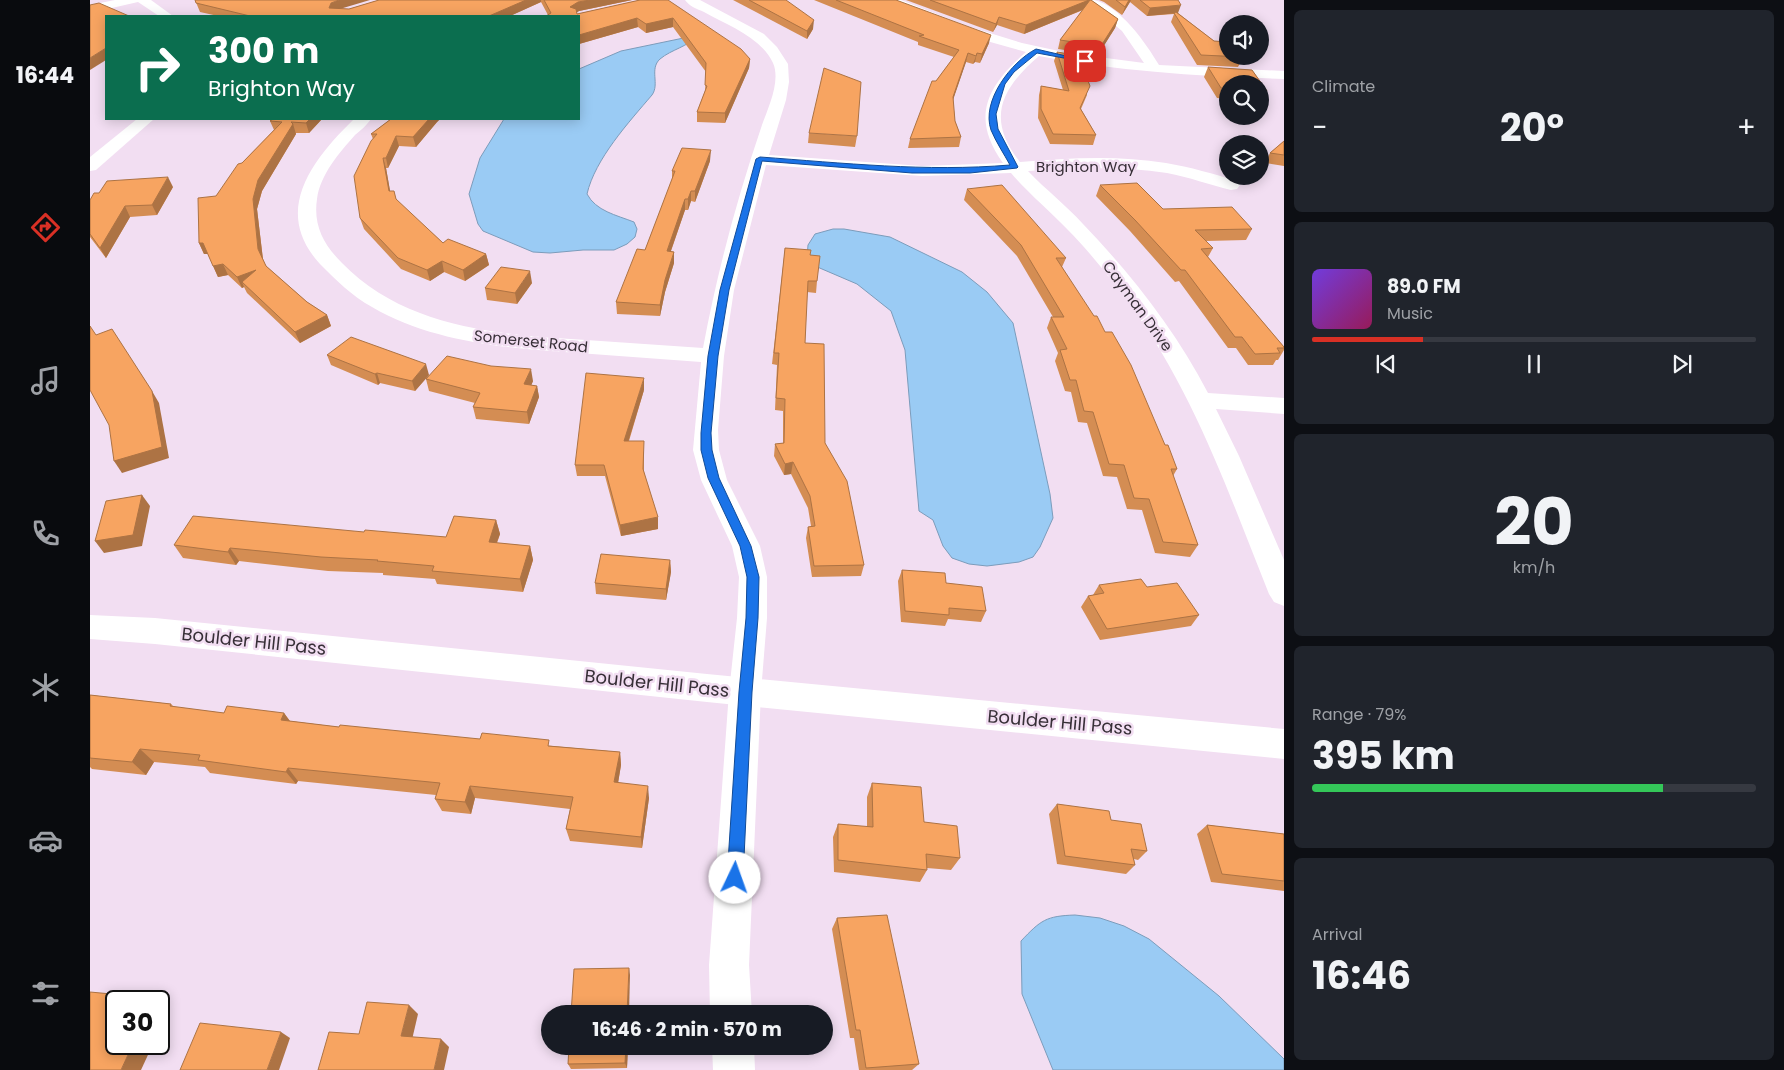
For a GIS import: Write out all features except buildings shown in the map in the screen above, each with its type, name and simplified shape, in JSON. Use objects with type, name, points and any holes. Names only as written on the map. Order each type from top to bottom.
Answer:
[{"type":"street","points":[[90,9],[133,0]]},
{"type":"street","points":[[142,0],[165,15]]},
{"type":"street","points":[[691,0],[759,37],[772,50],[781,64],[782,82],[724,290],[713,356],[706,430],[706,450],[714,480],[746,546],[753,577],[752,618],[745,692],[729,965],[731,1005]]},
{"type":"street","points":[[890,0],[984,35],[1036,51],[1092,62],[1155,70],[1284,75]]},
{"type":"street","points":[[1085,0],[1118,20],[1130,31],[1155,70]]},
{"type":"street","name":"Cayman Drive","points":[[1036,51],[1012,71],[1002,84],[993,114],[994,129],[1015,167],[1076,228],[1116,274],[1154,324],[1201,400],[1284,594]]},
{"type":"street","points":[[90,166],[145,120]]},
{"type":"street","name":"Somerset Road","points":[[362,120],[325,159],[307,198],[306,217],[310,235],[333,269],[370,298],[394,310],[447,329],[508,341],[713,356]]},
{"type":"street","name":"Brighton Way","points":[[760,159],[912,171],[1108,164],[1157,166],[1219,182]]},
{"type":"street","points":[[1201,400],[1284,406]]},
{"type":"street","name":"Boulder Hill Pass","points":[[90,627],[155,631],[745,692],[1284,744]]},
{"type":"street","points":[[733,1055],[734,1070]]},
{"type":"water","points":[[698,35],[690,42],[660,59],[657,63],[655,67],[655,86],[652,95],[605,154],[591,181],[587,194],[591,200],[614,215],[634,222],[637,229],[635,237],[627,244],[614,250],[550,253],[533,252],[483,231],[478,224],[469,194],[480,158],[503,120],[580,120],[580,69],[621,51]]},
{"type":"water","points":[[833,229],[844,229],[890,237],[962,272],[987,292],[1013,323],[1050,494],[1053,518],[1040,547],[1033,557],[1019,562],[987,566],[969,564],[952,558],[943,546],[933,520],[919,511],[905,350],[891,311],[857,284],[815,266],[807,258],[808,245],[815,234]]},
{"type":"water","points":[[1075,915],[1100,918],[1124,926],[1149,939],[1219,996],[1284,1059],[1284,1070],[1053,1070],[1022,994],[1021,941],[1045,920]]},
{"type":"route","points":[[735,878],[753,577],[746,546],[713,478],[706,450],[706,433],[713,356],[724,290],[760,159],[912,171],[1015,167],[994,129],[993,114],[996,98],[1002,84],[1012,71],[1036,51],[1085,61]]}]
